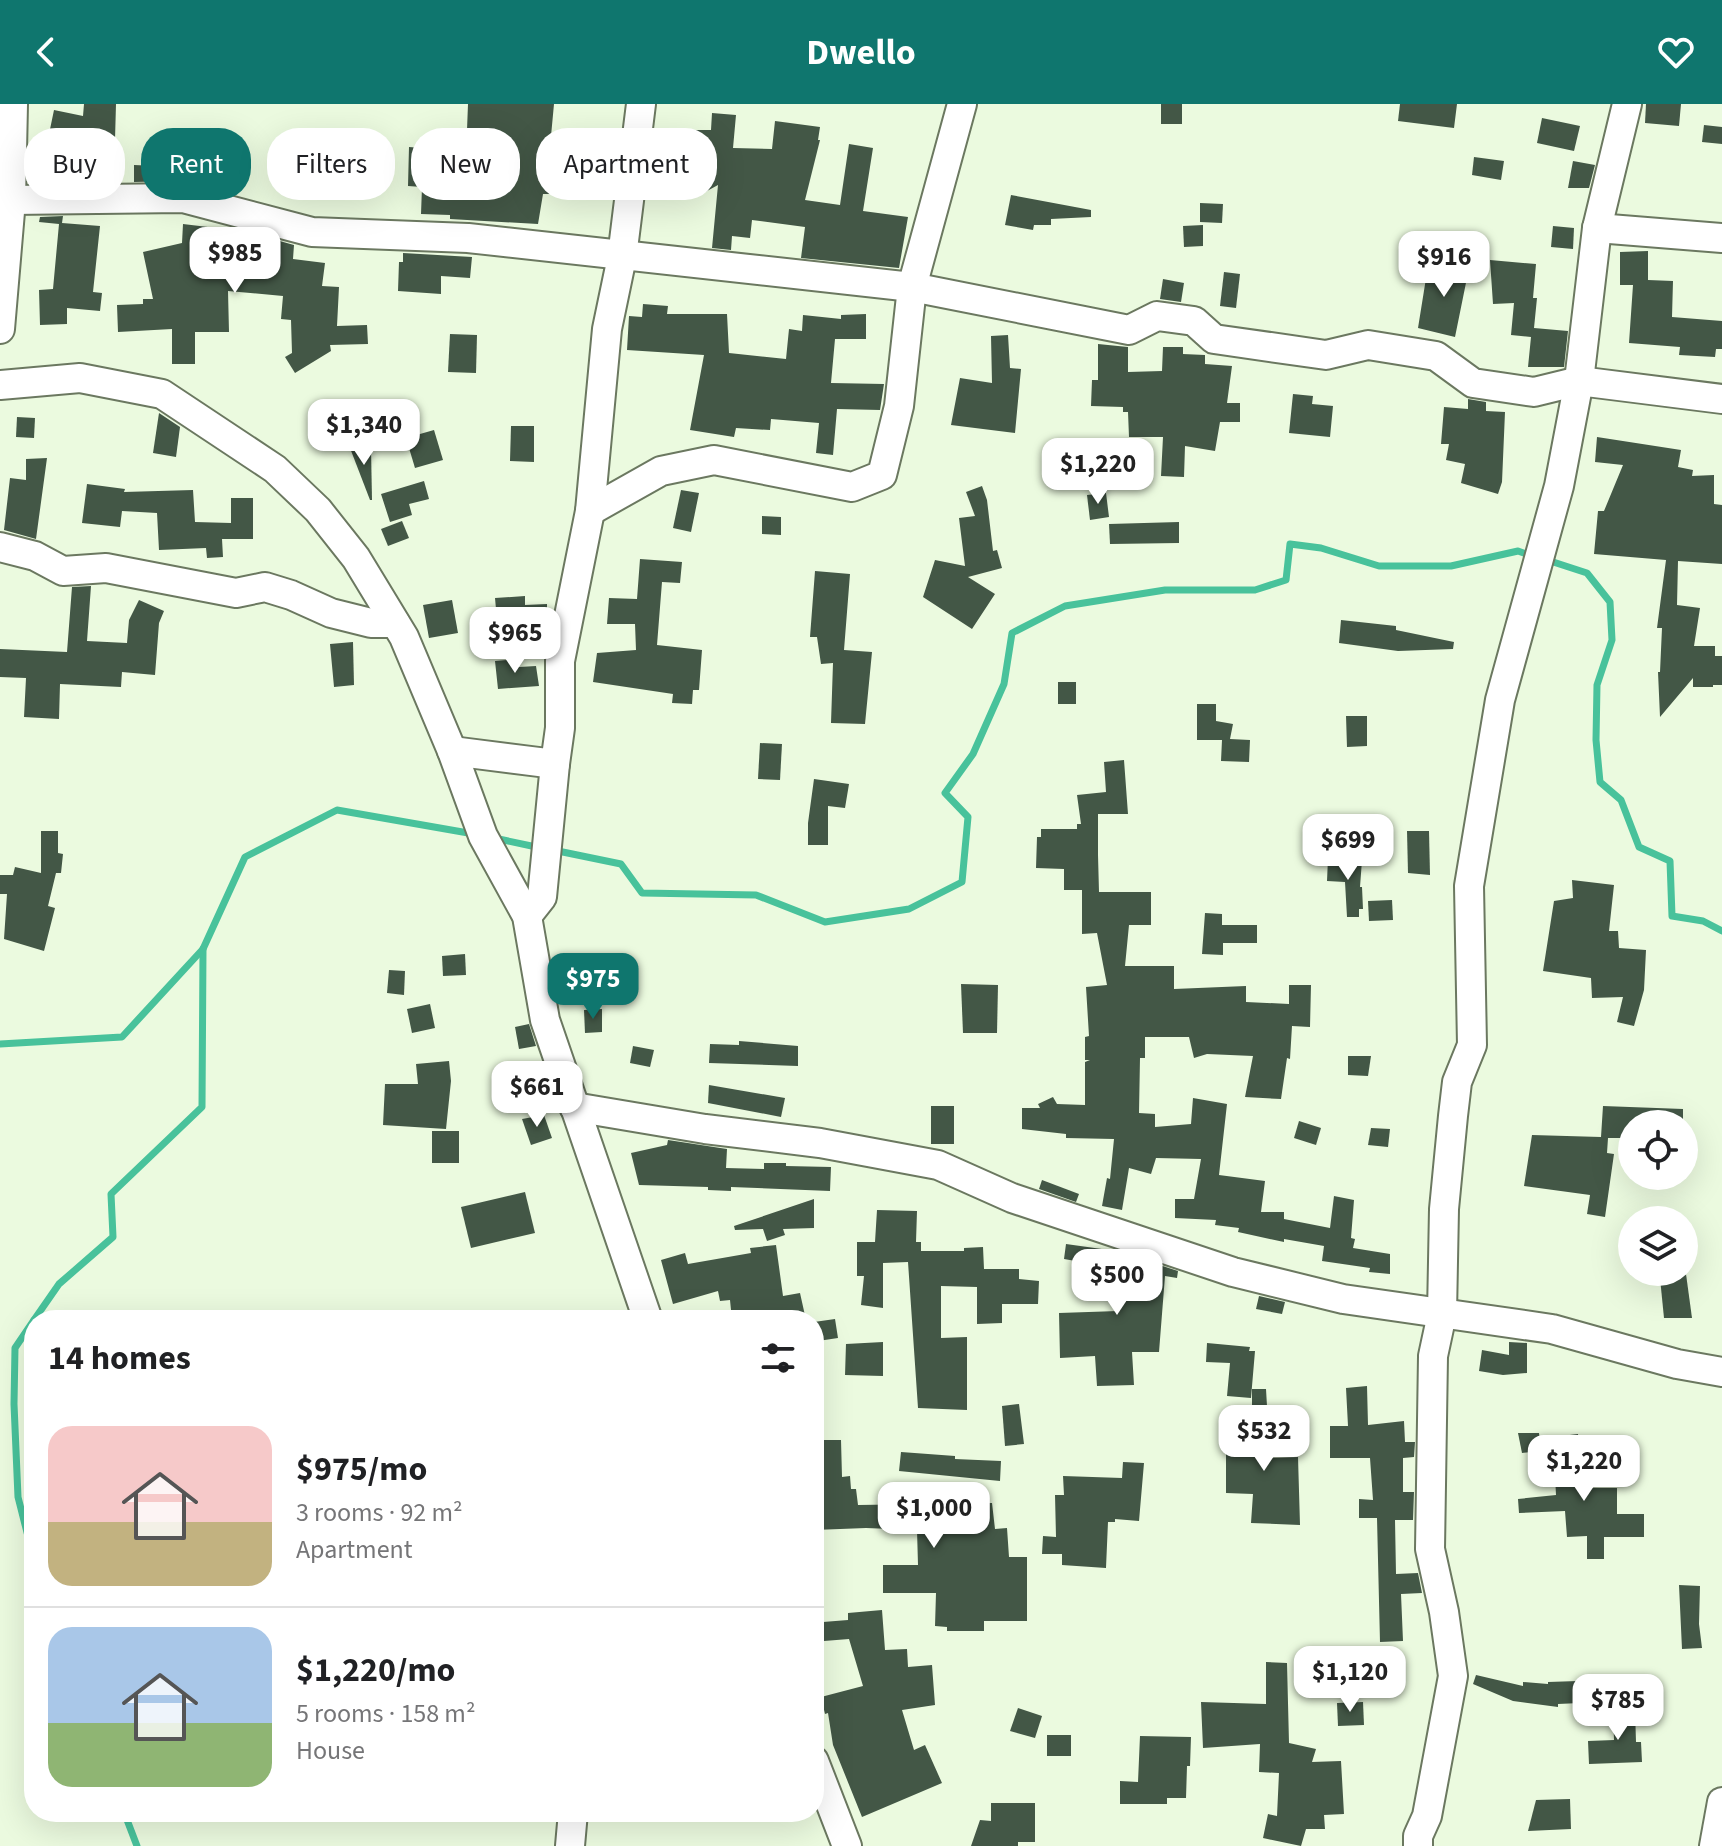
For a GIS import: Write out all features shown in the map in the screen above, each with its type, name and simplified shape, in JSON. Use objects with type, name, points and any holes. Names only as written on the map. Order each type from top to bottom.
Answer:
[{"type":"street","points":[[0,329],[13,104]]},
{"type":"street","points":[[527,916],[542,897],[560,728],[560,661],[590,511],[607,329],[622,257],[641,104]]},
{"type":"street","points":[[590,511],[661,471],[714,460],[852,487],[882,475],[899,406],[912,287],[962,104]]},
{"type":"street","points":[[1418,1846],[1418,1836],[1427,1816],[1453,1676],[1444,1612],[1430,1549],[1433,1356],[1442,1314],[1444,1209],[1457,1082],[1472,1045],[1469,886],[1500,700],[1559,486],[1579,381],[1597,228],[1627,104]]},
{"type":"street","points":[[6,198],[183,198],[312,232],[468,238],[912,287],[1129,330],[1157,316],[1194,321],[1214,339],[1326,355],[1368,345],[1436,356],[1473,383],[1534,392],[1579,381],[1722,399]]},
{"type":"street","points":[[1597,228],[1722,238]]},
{"type":"street","points":[[0,385],[80,378],[162,394],[275,469],[318,510],[356,558],[404,637],[452,751],[483,836],[527,916],[545,1020],[645,1310]]},
{"type":"street","points":[[0,547],[35,556],[63,571],[106,568],[236,593],[265,587],[331,613],[371,623],[395,623]]},
{"type":"street","points":[[452,751],[555,764]]},
{"type":"street","points":[[574,1107],[705,1129],[820,1143],[938,1165],[1012,1198],[1233,1272],[1343,1299],[1552,1329],[1677,1364],[1722,1372]]},
{"type":"street","points":[[824,1787],[847,1846]]},
{"type":"street","points":[[1714,1846],[1722,1802]]},
{"type":"street","points":[[570,1846],[572,1822]]},
{"type":"building","points":[[84,104],[116,104],[115,128],[50,128],[54,110],[83,116]]},
{"type":"building","points":[[468,104],[554,104],[552,128],[536,128],[536,200],[542,200],[538,224],[450,219],[450,215],[421,214],[422,200],[520,200],[520,128],[467,128]]},
{"type":"building","points":[[1161,104],[1182,104],[1182,124],[1161,124]]},
{"type":"building","points":[[1400,104],[1457,104],[1454,128],[1398,121]]},
{"type":"building","points":[[1646,104],[1681,104],[1679,126],[1645,123]]},
{"type":"building","points":[[712,113],[736,115],[733,148],[772,149],[775,121],[820,127],[820,140],[805,200],[840,205],[849,144],[873,148],[863,211],[908,217],[899,268],[801,258],[805,227],[752,220],[750,238],[732,236],[731,250],[712,248],[718,185],[717,128],[711,128]]},
{"type":"building","points":[[1542,118],[1580,126],[1574,151],[1537,143]]},
{"type":"building","points":[[1704,125],[1722,127],[1722,144],[1702,142]]},
{"type":"building","points":[[411,147],[411,186],[408,186]]},
{"type":"building","points":[[1474,157],[1504,161],[1501,180],[1472,175]]},
{"type":"building","points":[[1573,161],[1595,165],[1589,188],[1568,188]]},
{"type":"building","points":[[134,165],[141,165],[141,182],[134,182]]},
{"type":"building","points":[[1011,195],[1091,210],[1091,217],[1051,219],[1051,225],[1034,225],[1033,230],[1005,225]]},
{"type":"building","points":[[1200,203],[1223,204],[1222,223],[1200,222]]},
{"type":"building","points":[[63,216],[62,223],[100,226],[93,292],[102,293],[100,311],[67,308],[67,324],[40,325],[39,290],[53,289],[59,224],[39,222],[40,217]]},
{"type":"building","points":[[183,224],[241,231],[238,267],[273,265],[276,240],[294,245],[293,259],[325,263],[322,286],[339,287],[337,326],[367,325],[368,344],[330,345],[331,351],[295,373],[285,357],[292,353],[291,320],[281,319],[283,296],[228,291],[229,332],[195,332],[195,364],[172,364],[172,329],[118,332],[117,305],[143,304],[143,299],[153,299],[143,252],[182,243]]},
{"type":"building","points":[[1203,225],[1203,246],[1184,247],[1183,226]]},
{"type":"building","points":[[1553,226],[1574,228],[1573,249],[1551,247]]},
{"type":"building","points":[[1648,251],[1648,280],[1673,281],[1672,317],[1722,321],[1722,349],[1716,349],[1715,357],[1679,355],[1680,347],[1629,343],[1633,285],[1620,285],[1620,252]]},
{"type":"building","points":[[403,253],[472,257],[470,278],[441,276],[441,294],[398,291],[399,262],[403,262]]},
{"type":"building","points":[[1490,260],[1536,264],[1534,328],[1568,331],[1564,367],[1528,367],[1531,337],[1511,335],[1514,303],[1493,304]]},
{"type":"building","points":[[1449,263],[1470,263],[1455,337],[1418,328],[1427,272],[1449,271]]},
{"type":"building","points":[[1224,272],[1240,274],[1236,308],[1220,306]]},
{"type":"building","points":[[1163,279],[1184,283],[1181,302],[1160,299]]},
{"type":"building","points":[[643,304],[668,306],[667,314],[727,314],[729,353],[786,359],[789,329],[802,331],[803,315],[841,319],[841,315],[866,314],[866,339],[835,339],[831,383],[884,384],[880,410],[837,409],[833,455],[816,453],[819,423],[771,419],[770,430],[736,428],[734,437],[690,430],[704,355],[627,350],[629,316],[642,317]]},
{"type":"building","points":[[450,334],[477,335],[476,373],[448,372]]},
{"type":"building","points":[[1008,335],[1010,368],[1021,369],[1015,433],[951,425],[960,378],[992,383],[991,336]]},
{"type":"building","points":[[1098,344],[1128,347],[1128,372],[1162,371],[1163,347],[1183,347],[1183,354],[1205,355],[1205,364],[1232,366],[1227,403],[1240,403],[1240,422],[1220,422],[1215,451],[1185,446],[1184,477],[1161,476],[1163,437],[1129,437],[1128,412],[1123,412],[1123,407],[1091,406],[1092,380],[1098,380]]},
{"type":"building","points":[[1293,394],[1313,396],[1312,404],[1333,406],[1330,437],[1289,433]]},
{"type":"building","points":[[1468,399],[1486,402],[1486,411],[1505,412],[1502,482],[1498,494],[1461,483],[1465,464],[1446,460],[1449,444],[1441,444],[1444,407],[1468,409]]},
{"type":"building","points":[[159,413],[180,427],[176,457],[153,453]]},
{"type":"building","points":[[17,417],[35,418],[34,438],[16,437]]},
{"type":"building","points":[[511,426],[534,426],[534,462],[510,461]]},
{"type":"building","points":[[434,430],[443,460],[415,468],[406,438]]},
{"type":"building","points":[[1597,437],[1681,450],[1678,467],[1693,470],[1692,476],[1714,475],[1714,504],[1722,505],[1722,564],[1678,561],[1677,605],[1700,608],[1694,646],[1715,646],[1715,656],[1722,656],[1722,685],[1693,687],[1693,678],[1660,717],[1658,672],[1662,628],[1657,628],[1666,560],[1594,554],[1598,511],[1604,511],[1623,465],[1595,462]]},
{"type":"building","points":[[350,448],[371,448],[372,500],[370,500]]},
{"type":"building","points":[[47,458],[36,539],[4,530],[10,478],[26,480],[26,459]]},
{"type":"building","points":[[424,481],[429,499],[409,504],[412,515],[390,522],[381,494]]},
{"type":"building","points":[[87,484],[125,489],[124,492],[193,490],[195,522],[231,523],[231,498],[253,498],[253,539],[222,539],[223,557],[207,558],[206,548],[159,550],[157,513],[122,511],[120,527],[82,523]]},
{"type":"building","points":[[982,486],[987,500],[993,551],[997,550],[1002,568],[968,577],[995,594],[972,629],[923,597],[935,560],[965,566],[959,518],[975,516],[966,492]]},
{"type":"building","points":[[681,490],[699,493],[691,532],[673,528]]},
{"type":"building","points":[[1106,493],[1109,517],[1090,520],[1087,495]]},
{"type":"building","points":[[762,516],[781,517],[781,535],[762,534]]},
{"type":"building","points":[[402,521],[409,538],[388,546],[381,529]]},
{"type":"building","points":[[1179,522],[1179,543],[1110,544],[1109,524]]},
{"type":"building","points":[[640,559],[682,562],[680,583],[662,582],[657,645],[702,650],[699,690],[693,690],[692,704],[672,703],[673,694],[593,682],[597,653],[636,650],[635,624],[607,624],[609,598],[637,599]]},
{"type":"building","points":[[815,571],[850,574],[844,650],[872,652],[865,724],[831,723],[833,663],[821,664],[817,637],[810,637]]},
{"type":"building","points":[[91,586],[87,641],[127,643],[129,620],[139,600],[164,611],[159,623],[155,675],[122,672],[121,687],[60,684],[59,719],[24,717],[26,678],[0,677],[0,649],[67,652],[72,587]]},
{"type":"building","points":[[525,596],[525,605],[547,604],[547,625],[522,626],[522,618],[497,620],[495,598]]},
{"type":"building","points":[[452,600],[458,633],[429,638],[423,605]]},
{"type":"building","points":[[1341,620],[1396,626],[1396,630],[1454,642],[1453,649],[1398,651],[1339,643]]},
{"type":"building","points":[[353,642],[354,685],[334,687],[330,644]]},
{"type":"building","points":[[519,659],[519,667],[536,666],[539,686],[498,689],[495,661]]},
{"type":"building","points":[[1058,682],[1076,682],[1076,704],[1058,704]]},
{"type":"building","points":[[1197,704],[1216,704],[1216,721],[1233,724],[1230,739],[1250,740],[1249,762],[1221,761],[1222,740],[1197,740]]},
{"type":"building","points":[[1346,716],[1367,716],[1367,746],[1347,747]]},
{"type":"building","points":[[760,743],[782,744],[780,780],[758,779]]},
{"type":"building","points":[[1124,760],[1128,814],[1098,814],[1098,855],[1099,892],[1151,892],[1151,925],[1129,925],[1125,966],[1174,966],[1174,989],[1246,986],[1246,1002],[1289,1004],[1289,985],[1311,985],[1310,1027],[1292,1026],[1290,1059],[1287,1058],[1281,1099],[1245,1097],[1253,1056],[1207,1054],[1194,1058],[1189,1037],[1145,1037],[1145,1058],[1140,1058],[1139,1113],[1155,1114],[1155,1127],[1191,1124],[1193,1098],[1227,1104],[1219,1175],[1265,1181],[1261,1212],[1284,1212],[1284,1219],[1330,1228],[1334,1196],[1354,1200],[1353,1248],[1390,1254],[1390,1274],[1322,1261],[1324,1246],[1284,1239],[1284,1242],[1238,1232],[1239,1228],[1215,1225],[1216,1220],[1175,1218],[1175,1199],[1194,1199],[1201,1159],[1156,1158],[1151,1174],[1129,1168],[1122,1210],[1102,1206],[1107,1178],[1110,1179],[1114,1139],[1066,1138],[1066,1134],[1022,1129],[1022,1108],[1040,1108],[1038,1104],[1053,1097],[1057,1104],[1085,1105],[1085,1062],[1090,1060],[1085,1060],[1085,1037],[1089,1036],[1086,987],[1107,985],[1097,933],[1082,934],[1082,890],[1064,890],[1064,869],[1036,868],[1037,837],[1041,837],[1041,829],[1077,829],[1077,824],[1081,824],[1077,795],[1106,792],[1104,762]]},
{"type":"building","points":[[814,779],[849,784],[845,808],[828,806],[828,845],[808,845]]},
{"type":"building","points":[[41,831],[58,831],[58,853],[63,854],[61,873],[56,873],[48,906],[55,908],[44,951],[4,939],[7,894],[0,894],[0,875],[13,875],[15,867],[41,873]]},
{"type":"building","points":[[1407,831],[1429,831],[1430,875],[1408,873]]},
{"type":"building","points":[[1328,858],[1362,860],[1360,887],[1363,909],[1359,909],[1359,917],[1347,917],[1345,882],[1327,881]]},
{"type":"building","points":[[1572,880],[1614,885],[1609,931],[1618,931],[1619,948],[1646,950],[1644,990],[1634,1026],[1617,1022],[1623,997],[1592,998],[1591,978],[1543,971],[1554,901],[1573,898]]},
{"type":"building","points":[[1392,900],[1393,920],[1369,921],[1368,901]]},
{"type":"building","points":[[1205,913],[1222,914],[1222,925],[1257,925],[1257,943],[1223,943],[1223,955],[1202,954]]},
{"type":"building","points":[[465,954],[466,975],[443,976],[442,956]]},
{"type":"building","points":[[389,970],[405,971],[404,995],[387,993]]},
{"type":"building","points":[[961,984],[998,985],[997,1033],[963,1033]]},
{"type":"building","points":[[430,1004],[435,1028],[412,1033],[407,1009]]},
{"type":"building","points":[[602,1009],[602,1032],[585,1033],[584,1010]]},
{"type":"building","points":[[529,1024],[536,1046],[519,1049],[515,1027]]},
{"type":"building","points":[[739,1041],[798,1046],[798,1066],[709,1063],[710,1044],[739,1045]]},
{"type":"building","points":[[633,1046],[654,1050],[650,1067],[630,1063]]},
{"type":"building","points":[[1348,1056],[1371,1056],[1368,1076],[1348,1075]]},
{"type":"building","points":[[449,1061],[451,1081],[446,1129],[383,1125],[385,1084],[418,1084],[416,1064]]},
{"type":"building","points":[[709,1085],[785,1098],[781,1117],[708,1103]]},
{"type":"building","points":[[931,1106],[954,1106],[954,1144],[931,1144]]},
{"type":"building","points":[[1603,1106],[1683,1109],[1618,1110],[1618,1138],[1608,1138],[1607,1153],[1614,1154],[1605,1217],[1587,1214],[1590,1195],[1524,1186],[1532,1135],[1601,1137]]},
{"type":"building","points":[[544,1115],[552,1138],[531,1145],[522,1119]]},
{"type":"building","points":[[1299,1121],[1321,1128],[1316,1145],[1294,1138]]},
{"type":"building","points":[[1371,1128],[1390,1129],[1388,1147],[1368,1145]]},
{"type":"building","points":[[432,1131],[459,1131],[459,1163],[432,1163]]},
{"type":"building","points":[[668,1140],[727,1149],[726,1168],[764,1169],[764,1163],[831,1167],[830,1191],[731,1187],[731,1191],[708,1190],[708,1187],[639,1185],[631,1153],[667,1145]]},
{"type":"building","points":[[1042,1180],[1079,1194],[1076,1202],[1039,1189]]},
{"type":"building","points":[[525,1192],[535,1233],[471,1248],[461,1207]]},
{"type":"building","points":[[814,1199],[814,1228],[783,1229],[785,1235],[767,1241],[763,1229],[735,1230],[734,1226]]},
{"type":"building","points":[[877,1210],[917,1211],[916,1242],[921,1242],[921,1251],[964,1251],[964,1248],[983,1247],[984,1269],[1019,1269],[1019,1279],[1039,1281],[1038,1304],[1002,1304],[1002,1323],[977,1324],[977,1287],[941,1286],[941,1338],[967,1337],[967,1410],[918,1408],[908,1262],[883,1263],[883,1308],[861,1305],[864,1276],[857,1276],[857,1242],[875,1242]]},
{"type":"building","points":[[1066,1244],[1116,1251],[1178,1271],[1177,1278],[1165,1276],[1159,1352],[1132,1352],[1134,1385],[1097,1386],[1095,1356],[1060,1358],[1059,1313],[1118,1311],[1121,1269],[1064,1259]]},
{"type":"building","points":[[776,1245],[783,1296],[800,1293],[804,1310],[731,1310],[730,1300],[720,1301],[718,1291],[673,1304],[661,1260],[685,1253],[688,1264],[751,1253],[750,1248]]},
{"type":"building","points":[[1661,1286],[1688,1286],[1692,1318],[1664,1318]]},
{"type":"building","points":[[1259,1296],[1285,1302],[1282,1314],[1256,1309]]},
{"type":"building","points":[[835,1319],[838,1338],[824,1340],[824,1321]]},
{"type":"building","points":[[883,1342],[883,1376],[845,1375],[846,1344]]},
{"type":"building","points":[[1509,1342],[1527,1343],[1527,1373],[1503,1375],[1479,1371],[1482,1350],[1509,1355]]},
{"type":"building","points":[[1207,1343],[1250,1347],[1249,1351],[1255,1351],[1251,1398],[1227,1396],[1230,1363],[1206,1362]]},
{"type":"building","points":[[1367,1386],[1368,1425],[1404,1421],[1405,1442],[1415,1442],[1414,1457],[1403,1458],[1403,1492],[1414,1492],[1413,1520],[1395,1520],[1396,1574],[1418,1573],[1422,1593],[1401,1594],[1403,1641],[1380,1642],[1377,1518],[1359,1518],[1359,1499],[1373,1500],[1370,1458],[1330,1458],[1330,1426],[1348,1426],[1346,1388]]},
{"type":"building","points":[[1252,1389],[1266,1389],[1270,1458],[1298,1457],[1300,1525],[1251,1523],[1253,1494],[1226,1493],[1226,1443],[1252,1445]]},
{"type":"building","points":[[1019,1404],[1024,1444],[1005,1446],[1002,1406]]},
{"type":"building","points":[[1518,1433],[1539,1433],[1541,1451],[1522,1453]]},
{"type":"building","points":[[1578,1434],[1581,1488],[1617,1488],[1617,1514],[1644,1514],[1644,1537],[1604,1537],[1604,1559],[1587,1559],[1587,1536],[1567,1537],[1565,1511],[1519,1513],[1518,1499],[1556,1495],[1553,1437]]},
{"type":"building","points":[[824,1440],[841,1440],[842,1477],[850,1476],[851,1489],[856,1489],[858,1505],[992,1503],[995,1529],[1007,1528],[1009,1557],[1027,1557],[1027,1621],[984,1621],[984,1631],[947,1631],[947,1627],[935,1626],[936,1593],[883,1593],[883,1565],[918,1565],[917,1530],[824,1530]]},
{"type":"building","points":[[901,1452],[1001,1461],[1000,1481],[899,1471]]},
{"type":"building","points":[[1123,1462],[1144,1463],[1139,1521],[1115,1519],[1115,1522],[1108,1522],[1106,1568],[1062,1565],[1062,1554],[1042,1554],[1043,1536],[1056,1537],[1055,1495],[1064,1495],[1063,1476],[1122,1478]]},
{"type":"building","points":[[1679,1585],[1700,1586],[1702,1648],[1682,1649]]},
{"type":"building","points":[[882,1610],[885,1650],[907,1649],[908,1667],[932,1665],[935,1705],[902,1710],[914,1750],[925,1745],[942,1783],[862,1817],[833,1745],[828,1713],[825,1714],[824,1710],[824,1696],[863,1686],[849,1639],[824,1641],[824,1622],[848,1620],[848,1613]]},
{"type":"building","points":[[1266,1662],[1287,1663],[1289,1743],[1316,1749],[1312,1762],[1341,1761],[1344,1814],[1324,1815],[1325,1829],[1306,1829],[1301,1846],[1263,1838],[1268,1814],[1277,1816],[1279,1773],[1259,1772],[1260,1744],[1203,1748],[1201,1702],[1266,1704]]},
{"type":"building","points":[[1476,1675],[1523,1686],[1523,1682],[1548,1684],[1578,1681],[1580,1703],[1558,1704],[1558,1707],[1513,1701],[1473,1684]]},
{"type":"building","points":[[1363,1702],[1364,1725],[1338,1726],[1337,1703]]},
{"type":"building","points":[[1018,1708],[1042,1716],[1035,1738],[1010,1731]]},
{"type":"building","points":[[1635,1710],[1636,1742],[1641,1742],[1642,1762],[1589,1764],[1588,1741],[1614,1740],[1613,1711]]},
{"type":"building","points":[[1047,1735],[1071,1735],[1071,1756],[1047,1756]]},
{"type":"building","points":[[1140,1736],[1191,1737],[1186,1798],[1167,1798],[1167,1804],[1120,1804],[1120,1781],[1138,1782]]},
{"type":"building","points":[[1570,1799],[1571,1829],[1528,1831],[1536,1800]]},
{"type":"building","points":[[991,1803],[1035,1803],[1035,1842],[1018,1842],[1018,1846],[971,1846],[980,1820],[991,1821]]},
{"type":"waterway","points":[[553,850],[621,864],[642,893],[756,895],[825,922],[909,909],[962,882],[968,817],[945,793],[973,754],[1004,684],[1012,633],[1065,606],[1165,590],[1255,590],[1286,580],[1290,544],[1321,548],[1379,566],[1451,566],[1518,551],[1532,556]]},
{"type":"waterway","points":[[1544,559],[1587,573],[1610,602],[1612,640],[1597,685],[1596,740],[1600,782],[1621,800],[1639,847],[1670,861],[1672,916],[1703,921],[1722,931]]},
{"type":"waterway","points":[[0,1044],[122,1037],[203,949],[245,857],[337,810],[474,834]]},
{"type":"waterway","points":[[494,838],[541,848]]},
{"type":"waterway","points":[[41,1310],[59,1284],[113,1237],[111,1194],[202,1107],[203,949]]},
{"type":"waterway","points":[[24,1335],[15,1348],[14,1404],[18,1497],[24,1521]]},
{"type":"waterway","points":[[128,1822],[137,1846]]}]
